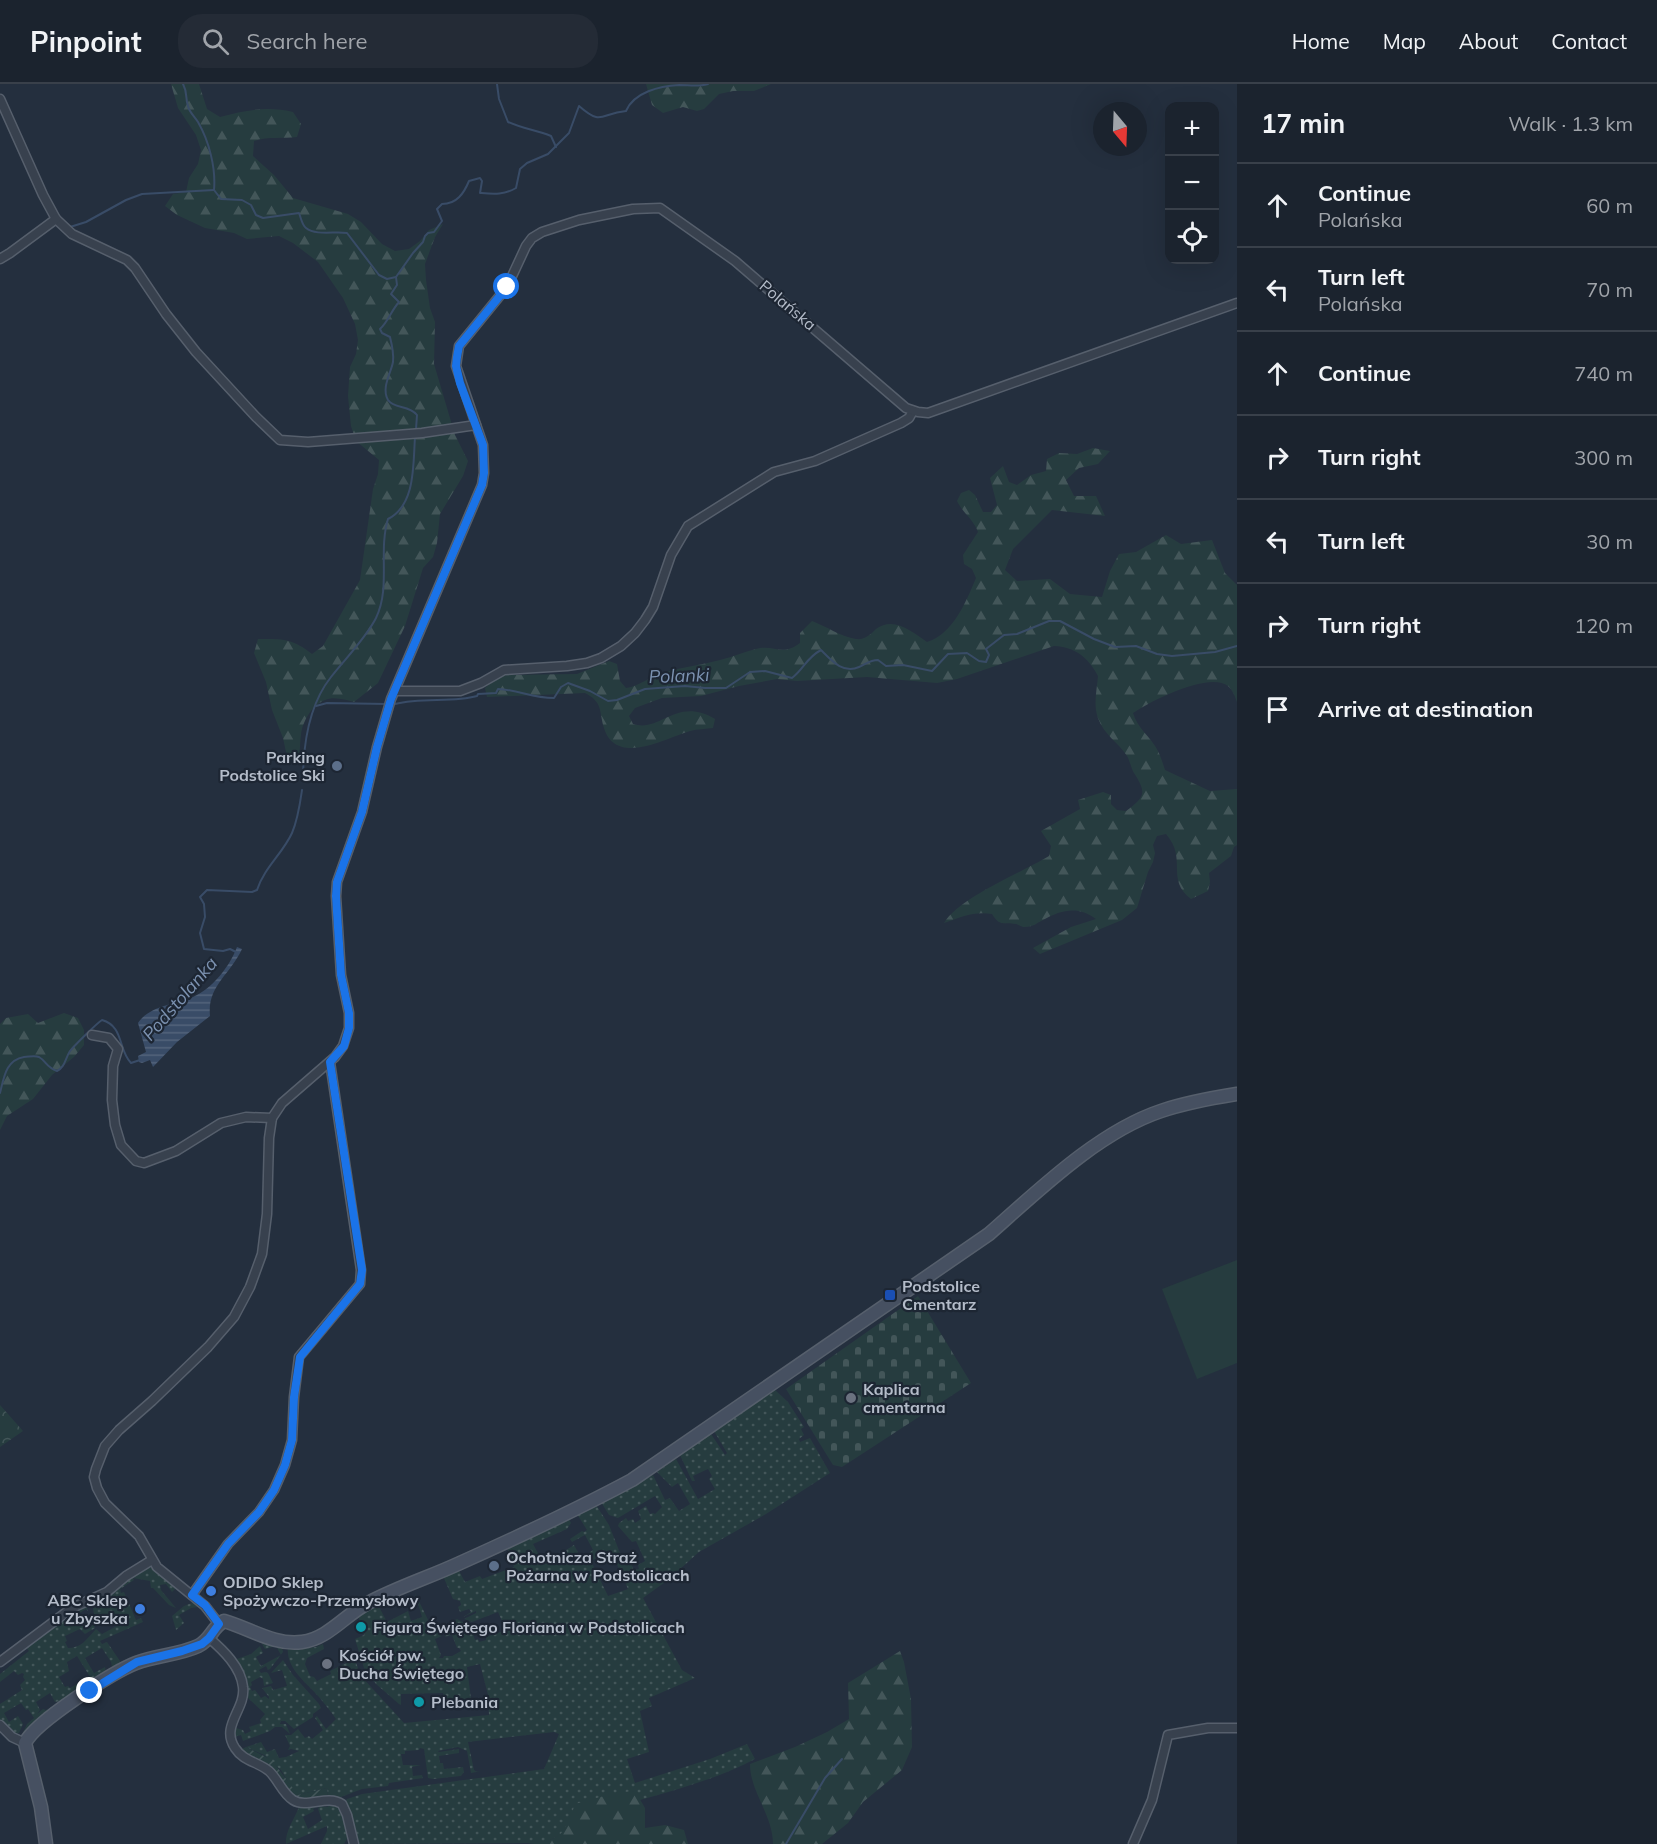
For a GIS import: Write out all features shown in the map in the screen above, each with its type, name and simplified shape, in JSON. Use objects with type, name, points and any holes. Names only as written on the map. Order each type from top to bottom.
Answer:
[{"type":"street","points":[[0,99],[56,219],[72,234],[127,260],[196,352],[280,440],[308,442],[348,439],[422,433],[476,425]]},
{"type":"street","name":"Polańska","points":[[272,1118],[282,1103],[330,1062],[344,1046],[349,1028],[349,1013],[341,975],[337,882],[362,812],[377,747],[395,691],[482,485],[484,473],[483,445],[456,366],[459,346],[507,287],[532,238],[542,232],[579,220],[633,209],[660,208],[735,261],[906,408],[913,411]]},
{"type":"street","points":[[0,259],[56,219]]},
{"type":"street","points":[[395,691],[460,691],[481,683],[504,670],[567,666],[587,663],[601,657],[621,646],[645,620],[653,607],[671,555],[688,526],[774,472],[815,461],[853,446],[901,423],[909,418],[913,411],[928,412],[1237,303]]},
{"type":"street","points":[[92,1035],[109,1038],[117,1049],[112,1100],[115,1125],[121,1145],[136,1161],[144,1162],[176,1151],[222,1123],[246,1117],[272,1118],[269,1138],[267,1214],[261,1254],[250,1287],[234,1317],[208,1347],[119,1430],[105,1446],[94,1477],[105,1503],[139,1536],[157,1567],[205,1605],[219,1624]]},
{"type":"street","points":[[192,1595],[228,1544],[259,1512],[274,1490],[285,1465],[292,1440],[294,1397],[300,1357],[360,1284],[362,1270],[330,1062]]},
{"type":"street","points":[[25,1743],[38,1727],[130,1666],[196,1647],[209,1638],[219,1624],[226,1621],[250,1632],[297,1643],[313,1640],[366,1604],[614,1490],[632,1480],[989,1234],[1041,1186],[1128,1126],[1160,1111],[1237,1094]]},
{"type":"street","points":[[0,1662],[72,1608],[107,1592],[126,1576],[152,1560]]},
{"type":"street","points":[[209,1638],[229,1658],[243,1685],[243,1695],[230,1733],[236,1750],[245,1758],[268,1770],[295,1801],[307,1803],[332,1800],[342,1804],[354,1844]]},
{"type":"street","points":[[0,1725],[12,1737],[25,1743]]},
{"type":"street","points":[[1133,1844],[1152,1800],[1168,1735],[1208,1728],[1237,1728]]},
{"type":"street","points":[[25,1743],[41,1807],[46,1844]]},
{"type":"green space","points":[[171,84],[199,84],[207,109],[220,117],[256,110],[274,109],[293,112],[301,124],[297,137],[254,141],[253,156],[274,175],[293,198],[348,214],[361,222],[382,244],[395,251],[409,249],[429,230],[443,224],[435,237],[425,264],[430,308],[435,322],[434,364],[455,435],[468,461],[463,476],[440,514],[433,557],[423,568],[405,626],[378,683],[354,702],[332,698],[320,702],[308,714],[303,725],[295,763],[286,752],[272,710],[266,682],[254,653],[258,639],[274,639],[292,642],[312,654],[323,646],[360,580],[379,460],[356,441],[351,426],[348,396],[350,367],[356,354],[358,340],[355,324],[343,298],[318,262],[293,243],[279,236],[247,239],[234,233],[205,228],[177,215],[165,206],[173,194],[186,192],[189,178],[198,164],[201,150],[196,135],[178,108]]},
{"type":"green space","points":[[646,84],[771,84],[754,91],[719,94],[704,109],[697,111],[683,107],[663,113],[652,105]]},
{"type":"green space","points":[[1093,448],[1110,451],[1098,464],[1079,468],[1066,480],[1074,496],[1096,496],[1105,516],[1052,510],[1013,549],[1005,570],[1017,581],[1050,579],[1070,594],[1102,597],[1110,571],[1119,554],[1136,552],[1166,535],[1181,544],[1212,540],[1225,573],[1237,585],[1237,702],[1228,686],[1219,682],[1208,682],[1180,689],[1133,713],[1158,751],[1165,770],[1210,791],[1237,789],[1237,845],[1231,856],[1209,873],[1208,891],[1191,899],[1179,884],[1176,852],[1166,834],[1157,836],[1153,845],[1155,853],[1153,862],[1137,908],[1122,920],[1040,954],[1033,948],[1071,927],[1096,919],[1083,912],[1070,910],[1057,913],[1028,927],[1002,923],[992,914],[985,913],[968,915],[944,923],[952,913],[977,895],[1049,856],[1051,846],[1041,831],[1080,809],[1078,800],[1103,792],[1111,795],[1111,804],[1117,810],[1126,811],[1137,802],[1142,794],[1141,785],[1128,758],[1098,718],[1096,702],[1098,676],[1085,658],[1068,648],[1054,646],[957,679],[937,683],[867,677],[797,681],[777,679],[701,696],[662,698],[635,708],[629,716],[633,724],[652,724],[690,711],[715,719],[713,728],[693,730],[642,747],[619,746],[610,740],[604,728],[598,704],[585,693],[487,697],[485,688],[499,676],[577,674],[609,661],[617,664],[620,681],[626,688],[631,687],[665,672],[713,662],[756,649],[783,650],[794,647],[800,643],[800,633],[812,621],[856,639],[865,638],[883,625],[896,625],[909,630],[927,642],[944,632],[958,616],[976,578],[972,569],[964,564],[963,555],[978,532],[957,501],[961,493],[969,490],[975,495],[983,512],[991,512],[997,505],[990,478],[1003,466],[1009,482],[1017,485],[1031,475],[1046,471],[1047,459],[1059,453],[1077,454]]},
{"type":"green space","points":[[64,1013],[78,1018],[84,1030],[84,1045],[74,1057],[52,1075],[33,1099],[7,1116],[0,1130],[0,1024],[6,1018],[28,1014],[38,1023]]},
{"type":"green space","points":[[1237,1260],[1237,1363],[1197,1379],[1162,1289]]},
{"type":"green space","points":[[918,1296],[971,1383],[842,1467],[833,1465],[786,1389]]},
{"type":"green space","points":[[774,1389],[788,1402],[804,1427],[801,1429],[804,1435],[799,1439],[800,1442],[810,1438],[830,1473],[766,1514],[699,1552],[668,1580],[643,1598],[682,1670],[695,1678],[649,1698],[652,1706],[640,1711],[649,1752],[627,1759],[635,1783],[710,1759],[747,1744],[755,1759],[713,1777],[640,1800],[634,1791],[569,1822],[561,1835],[543,1843],[356,1844],[344,1803],[347,1799],[362,1794],[544,1769],[559,1734],[554,1732],[468,1742],[474,1770],[477,1772],[471,1773],[467,1751],[458,1747],[438,1751],[459,1749],[459,1753],[439,1756],[444,1769],[463,1767],[464,1772],[461,1776],[428,1778],[424,1749],[420,1748],[401,1754],[403,1765],[421,1765],[412,1767],[413,1776],[422,1775],[423,1778],[362,1789],[341,1797],[328,1798],[327,1788],[298,1795],[281,1770],[264,1755],[246,1747],[261,1742],[267,1752],[275,1749],[279,1758],[286,1757],[299,1751],[288,1750],[290,1746],[285,1735],[291,1735],[298,1729],[305,1738],[309,1736],[312,1739],[323,1730],[315,1718],[317,1716],[326,1729],[336,1719],[293,1668],[288,1646],[294,1650],[323,1644],[324,1649],[307,1658],[305,1664],[310,1676],[317,1681],[331,1674],[330,1671],[352,1660],[350,1654],[352,1652],[361,1676],[404,1723],[489,1715],[488,1695],[480,1664],[467,1667],[471,1699],[444,1700],[443,1693],[401,1694],[401,1705],[399,1704],[376,1684],[364,1668],[355,1639],[364,1635],[358,1615],[378,1605],[387,1622],[408,1611],[411,1621],[422,1617],[415,1593],[431,1626],[442,1636],[435,1639],[441,1655],[439,1658],[452,1656],[461,1651],[457,1648],[452,1635],[445,1637],[447,1624],[457,1619],[470,1626],[475,1640],[478,1639],[479,1642],[506,1630],[498,1612],[472,1622],[464,1619],[476,1611],[463,1617],[471,1612],[469,1609],[460,1612],[458,1607],[461,1605],[460,1601],[453,1599],[443,1576],[458,1569],[465,1582],[480,1576],[482,1579],[514,1567],[507,1547],[568,1517],[571,1523],[567,1529],[533,1544],[544,1564],[574,1545],[580,1556],[574,1560],[578,1564],[581,1558],[585,1560],[586,1555],[593,1550],[585,1535],[572,1542],[570,1539],[587,1530],[577,1514],[596,1505],[609,1525],[622,1558],[628,1556],[634,1570],[639,1569],[638,1565],[645,1561],[636,1541],[632,1542],[618,1526],[619,1523],[626,1518],[628,1521],[633,1519],[635,1523],[641,1519],[638,1511],[646,1506],[650,1514],[655,1514],[662,1507],[655,1496],[618,1518],[609,1515],[601,1502],[653,1475],[665,1500],[670,1498],[679,1511],[690,1504],[678,1483],[672,1487],[657,1472],[676,1459],[698,1499],[715,1489],[709,1479],[712,1476],[708,1469],[693,1476],[695,1481],[692,1481],[680,1455],[711,1434],[725,1455],[727,1453],[714,1431]],"holes":[[[608,1552],[612,1553],[628,1589],[608,1596],[591,1561]]]},
{"type":"green space","points":[[0,1405],[23,1431],[0,1447]]},
{"type":"green space","points":[[147,1567],[155,1569],[177,1587],[172,1592],[166,1584],[160,1585],[161,1590],[176,1608],[169,1605],[151,1588],[150,1581],[133,1578],[134,1580],[120,1589],[121,1593],[124,1592],[136,1620],[141,1618],[143,1622],[100,1641],[102,1644],[107,1642],[120,1664],[112,1667],[102,1648],[85,1658],[94,1673],[105,1667],[106,1672],[92,1680],[77,1656],[67,1662],[69,1671],[59,1677],[65,1687],[70,1688],[82,1681],[86,1686],[66,1700],[55,1702],[50,1693],[36,1702],[40,1710],[37,1714],[43,1709],[46,1710],[58,1704],[23,1733],[27,1724],[34,1718],[21,1703],[4,1713],[9,1722],[18,1716],[23,1724],[19,1733],[14,1734],[0,1722],[0,1704],[22,1690],[20,1685],[25,1680],[24,1674],[18,1675],[14,1671],[0,1682],[0,1674],[29,1651],[25,1646],[54,1627],[71,1612],[86,1605],[88,1611],[86,1609],[78,1614],[86,1629],[92,1626],[93,1621],[95,1628],[85,1634],[80,1629],[65,1636],[68,1648],[80,1645],[96,1629],[102,1634],[124,1622],[120,1614],[99,1625],[92,1604]]},
{"type":"green space","points":[[194,1602],[207,1614],[198,1607],[191,1608],[179,1615],[184,1623],[176,1630],[172,1616],[184,1606]]},
{"type":"green space","points":[[266,1641],[282,1647],[281,1655],[276,1646],[265,1649],[262,1644]]},
{"type":"green space","points":[[260,1646],[263,1653],[256,1657],[261,1666],[280,1655],[270,1669],[268,1670],[266,1666],[259,1670],[261,1673],[268,1673],[273,1683],[264,1686],[263,1679],[260,1677],[251,1682],[252,1691],[255,1690],[261,1698],[265,1696],[269,1699],[262,1688],[271,1686],[273,1690],[287,1686],[282,1670],[271,1673],[283,1660],[321,1708],[313,1714],[313,1717],[294,1729],[285,1721],[281,1721],[280,1724],[286,1724],[290,1734],[282,1727],[275,1727],[243,1741],[241,1735],[234,1737],[232,1727],[243,1730],[245,1734],[251,1731],[249,1727],[261,1723],[260,1720],[265,1714],[245,1697],[234,1660],[251,1654]]},
{"type":"green space","points":[[900,1651],[911,1699],[912,1747],[902,1770],[863,1802],[848,1823],[822,1844],[773,1844],[772,1833],[754,1784],[750,1764],[795,1747],[849,1719],[848,1683]]},
{"type":"green space","points":[[246,1747],[272,1760],[298,1795],[327,1788],[328,1798],[297,1800],[240,1750]]},
{"type":"green space","points":[[635,1791],[645,1808],[645,1828],[665,1825],[684,1830],[688,1844],[527,1844],[547,1841],[559,1835],[568,1824],[575,1804],[615,1793]]},
{"type":"green space","points":[[329,1802],[340,1807],[349,1835],[344,1844],[321,1844],[327,1826],[286,1844],[288,1830],[299,1807],[319,1805],[303,1817],[308,1829],[322,1820],[318,1809],[320,1806],[328,1807]]},
{"type":"water","points":[[237,947],[242,949],[216,988],[210,1006],[210,1016],[177,1042],[153,1067],[150,1060],[139,1062],[138,1056],[146,1052],[138,1023],[143,1017],[156,1009],[193,997],[207,988],[225,969]]},
{"type":"waterway","name":"Podstolanka","points":[[183,84],[189,108],[202,129],[208,146],[213,164],[214,190],[221,199],[242,200],[251,205],[256,215],[263,218],[299,213],[304,225],[310,230],[320,233],[347,233],[379,275],[387,279],[396,277]]},
{"type":"waterway","points":[[497,84],[499,99],[508,122],[551,136],[556,147]]},
{"type":"waterway","points":[[396,277],[423,242],[425,236],[434,232],[442,221],[437,209],[442,204],[456,200],[469,181],[480,178],[482,181],[480,193],[503,193],[516,188],[520,169],[527,163],[548,154],[569,133],[579,106],[593,116],[602,117],[626,111],[635,99],[648,91],[679,85],[708,84]]},
{"type":"waterway","points":[[70,227],[86,222],[142,194],[214,190]]},
{"type":"waterway","name":"Podstolanka","points":[[396,277],[397,285],[391,294],[399,302],[380,329],[382,333],[390,337],[393,353],[386,395],[394,405],[417,415],[416,429]]},
{"type":"waterway","name":"Podstolanka","points":[[303,781],[308,726],[317,700],[331,677],[367,633],[380,606],[384,582],[385,531],[388,519],[397,513],[408,494],[413,471],[415,437]]},
{"type":"waterway","name":"Polanki","points":[[395,704],[468,698],[478,694],[496,693],[498,689],[554,698],[561,687],[568,683],[608,701],[617,700],[645,689],[685,686],[726,688],[750,672],[765,671],[792,678],[812,656],[821,650],[838,665],[848,669],[878,660],[886,666],[903,665],[932,671],[948,654],[967,653],[979,661],[986,662],[989,655],[986,649],[1004,635],[1017,634],[1049,621],[1060,621],[1115,647],[1136,646],[1157,654],[1172,656],[1215,652],[1237,646]]},
{"type":"waterway","name":"Polanki","points":[[316,706],[327,703],[387,704]]},
{"type":"waterway","name":"Podstolanka","points":[[236,952],[230,949],[223,951],[204,949],[200,933],[205,917],[204,904],[200,897],[207,890],[252,892],[257,890],[264,875],[292,833],[302,790]]},
{"type":"waterway","name":"Podstolanka","points":[[0,1093],[7,1070],[13,1062],[24,1057],[37,1056],[57,1071],[72,1048],[102,1020],[114,1027],[131,1063],[140,1060]]},
{"type":"waterway","points":[[786,1844],[825,1778],[842,1759]]},
{"type":"place","name":"Parking Podstolice Ski","points":[[337,766]]},
{"type":"place","name":"Podstolice Cmentarz","points":[[890,1295]]},
{"type":"place","name":"Kaplica cmentarna","points":[[851,1398]]},
{"type":"place","name":"Ochotnicza Straż Pożarna w Podstolicach","points":[[494,1566]]},
{"type":"place","name":"ODIDO Sklep Spożywczo-Przemysłowy","points":[[211,1591]]},
{"type":"place","name":"ABC Sklep u Zbyszka","points":[[140,1609]]},
{"type":"place","name":"Figura Świętego Floriana w Podstolicach","points":[[361,1627]]},
{"type":"place","name":"Kościół pw. Ducha Świętego","points":[[327,1664]]},
{"type":"place","name":"Plebania","points":[[419,1702]]},
{"type":"route","points":[[90,1691],[137,1662],[196,1647],[209,1638],[219,1624],[205,1605],[192,1595],[228,1544],[259,1512],[274,1490],[285,1465],[292,1440],[294,1397],[300,1357],[360,1284],[362,1270],[330,1062],[344,1046],[349,1028],[349,1013],[341,975],[337,882],[362,812],[391,699],[482,485],[483,445],[456,366],[459,346],[507,287]]}]
